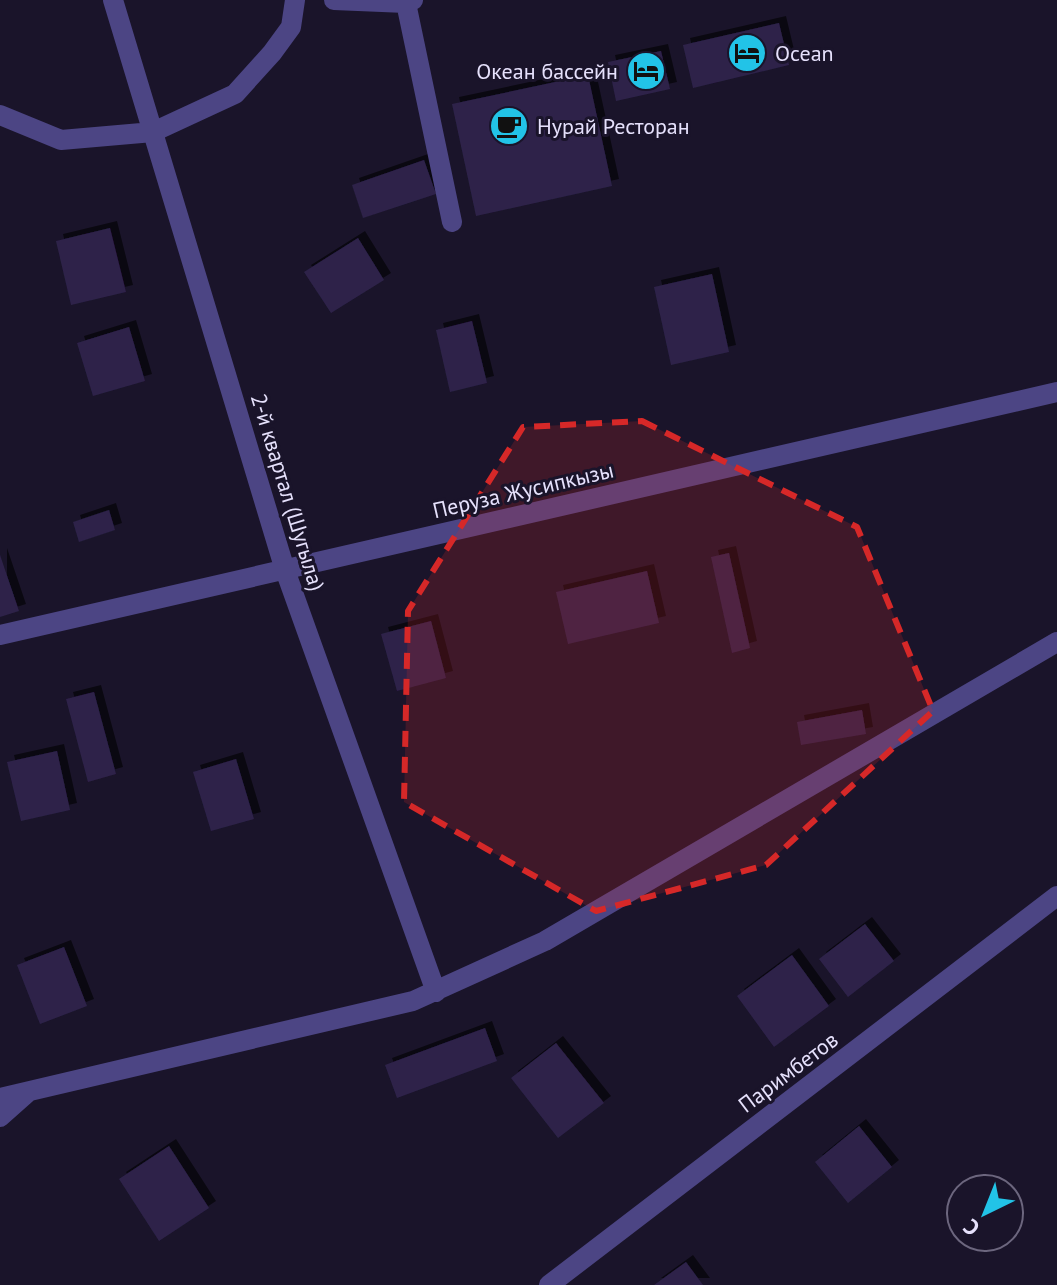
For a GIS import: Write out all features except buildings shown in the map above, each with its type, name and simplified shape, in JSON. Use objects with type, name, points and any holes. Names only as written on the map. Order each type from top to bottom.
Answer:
[{"type":"street","name":"2-й квартал (Шугыла)","points":[[113,0],[285,570],[436,992]]},
{"type":"street","points":[[0,115],[61,140],[153,132],[235,94],[291,27],[295,0]]},
{"type":"street","points":[[334,0],[410,2],[452,222]]},
{"type":"street","name":"Перуза Жусипкызы","points":[[0,635],[1057,392]]},
{"type":"street","points":[[0,1098],[413,1001],[436,992],[545,941],[1057,642]]},
{"type":"street","name":"Паримбетов","points":[[549,1285],[1057,896]]},
{"type":"street","points":[[0,1117],[27,1093]]},
{"type":"highlighted area","points":[[642,421],[857,527],[933,711],[766,865],[596,911],[404,802],[408,611],[523,427]]},
{"type":"place","name":"Ocean","points":[[747,53]]},
{"type":"place","name":"Океан бассейн","points":[[646,71]]},
{"type":"place","name":"Нурай Ресторан","points":[[509,126]]}]
